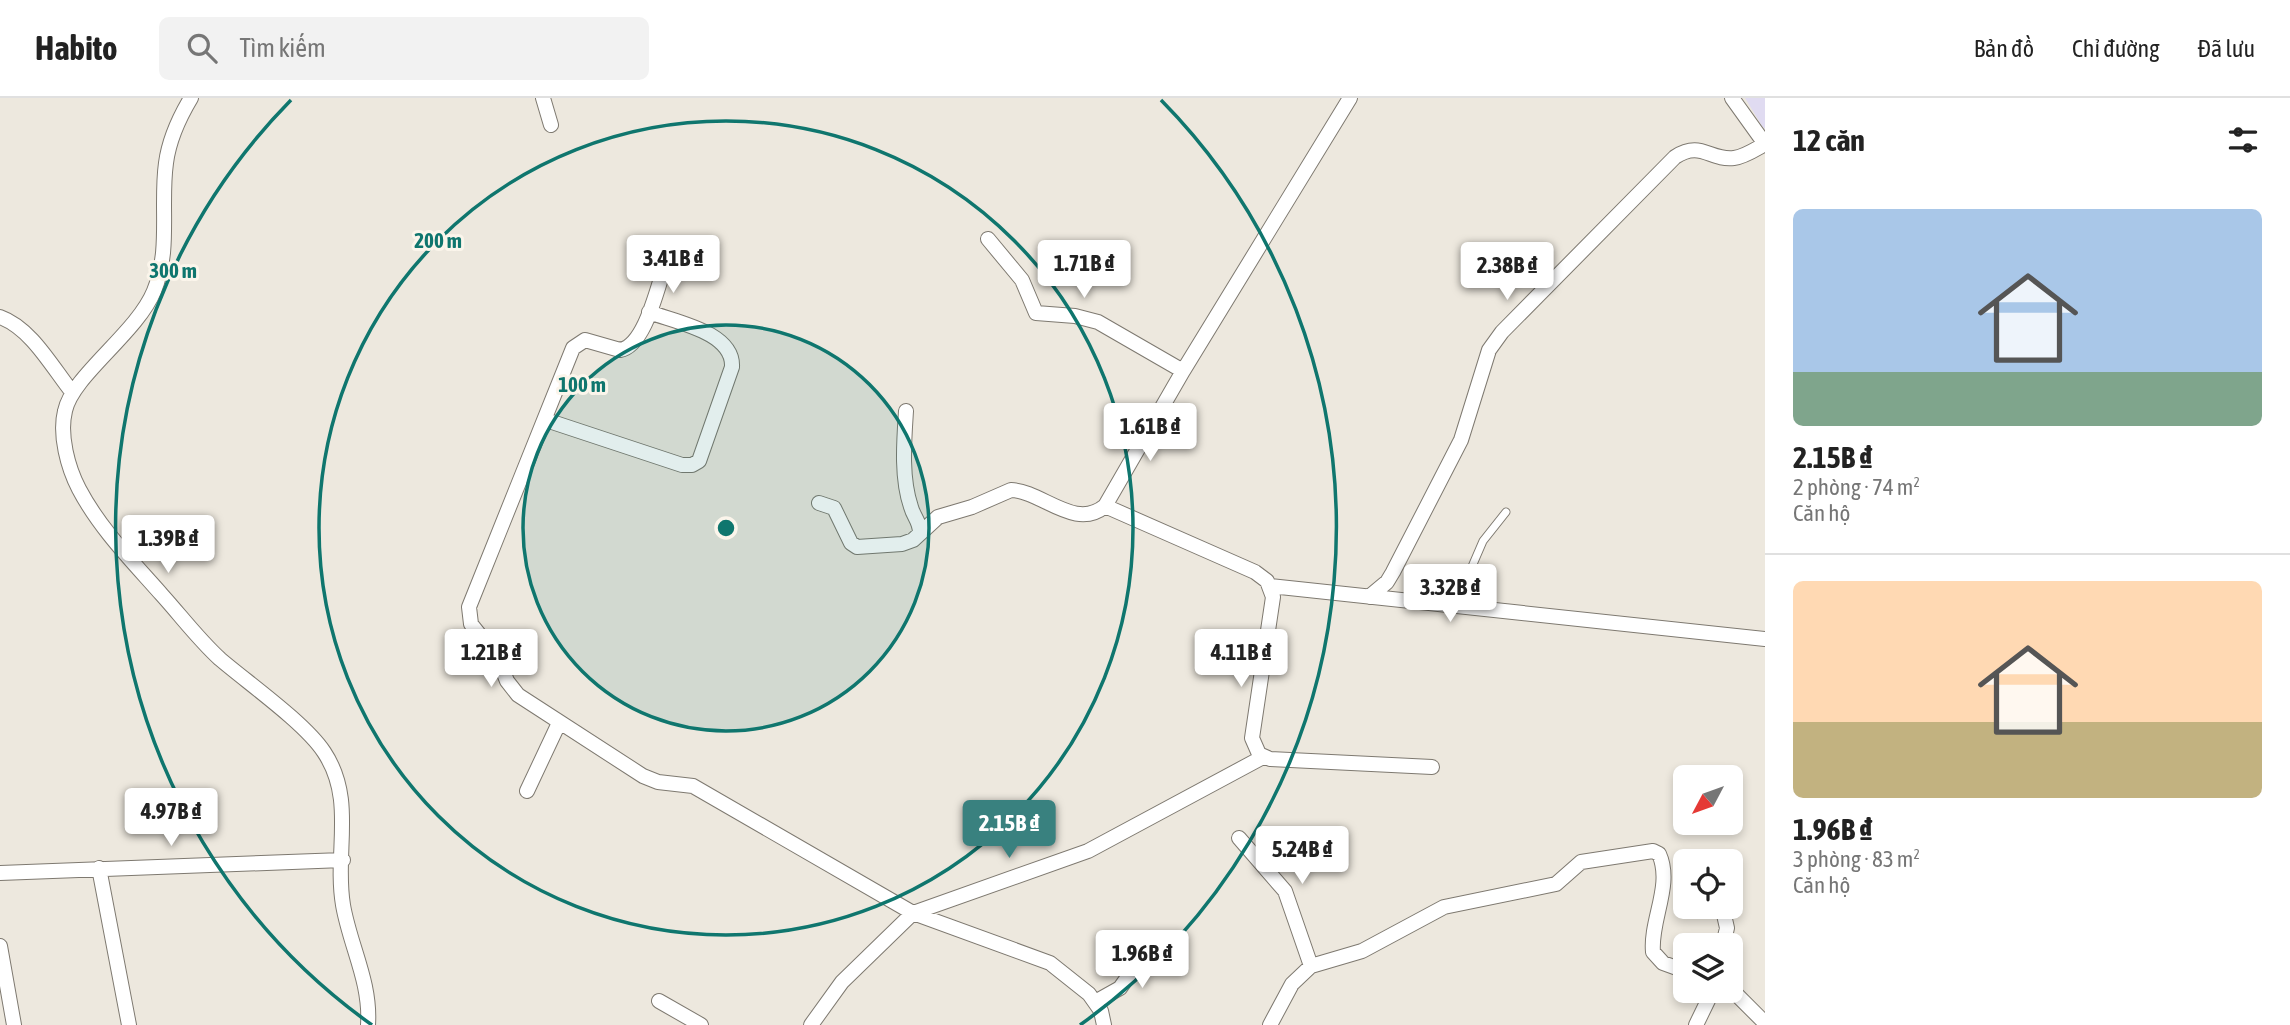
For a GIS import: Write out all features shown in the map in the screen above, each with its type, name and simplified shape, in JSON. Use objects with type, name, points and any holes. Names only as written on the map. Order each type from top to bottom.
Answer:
[{"type":"street","points":[[191,98],[173,134],[166,163],[164,251],[155,290],[129,331],[72,393],[65,410],[63,430],[68,459],[78,488],[117,543],[207,646],[315,740],[324,752],[337,779],[342,801],[343,904],[364,977],[368,1025]]},
{"type":"street","points":[[543,98],[551,125]]},
{"type":"street","points":[[819,503],[836,510],[851,543],[857,547],[902,544],[938,517],[972,507],[1011,490],[1076,514],[1090,514],[1105,506],[1183,371],[1350,98]]},
{"type":"street","points":[[1369,597],[1387,582],[1393,572],[1461,440],[1489,350],[1503,332],[1675,157],[1689,149],[1734,159],[1765,144],[1732,98]]},
{"type":"street","points":[[988,239],[1022,280],[1036,313],[1075,316],[1098,322],[1183,371]]},
{"type":"street","points":[[664,266],[638,339],[629,348],[613,349],[585,340],[575,345],[468,612],[471,624],[498,658],[511,688],[559,723],[650,780],[693,786],[913,913],[1050,963],[1065,972],[1095,1002],[1104,1025]]},
{"type":"street","points":[[546,420],[682,465],[692,466],[699,461],[732,367],[731,354],[718,339],[649,312]]},
{"type":"street","points":[[0,317],[13,322],[25,334],[72,393]]},
{"type":"street","points":[[906,411],[905,453],[910,505],[919,521],[920,533]]},
{"type":"street","points":[[1105,506],[1259,574],[1270,586],[1272,603],[1252,738],[1255,750],[1263,757]]},
{"type":"street","points":[[1270,586],[1765,639]]},
{"type":"street","points":[[527,791],[559,723]]},
{"type":"street","points":[[811,1025],[842,982],[913,913],[1088,851],[1263,757],[1432,767]]},
{"type":"street","points":[[1239,838],[1285,891],[1311,966]]},
{"type":"street","points":[[1270,1025],[1292,984],[1311,966],[1362,951],[1444,907],[1556,884],[1581,862],[1653,851],[1659,854],[1662,862],[1663,890],[1653,952],[1663,963],[1673,967]]},
{"type":"street","points":[[0,873],[343,860]]},
{"type":"street","points":[[99,868],[129,1025]]},
{"type":"street","points":[[1095,1002],[1120,988],[1147,950],[1168,941]]},
{"type":"street","points":[[0,946],[14,1025]]},
{"type":"street","points":[[659,1001],[701,1025]]},
{"type":"street","points":[[1743,1001],[1765,1023]]},
{"type":"street","points":[[1696,1025],[1707,1003]]},
{"type":"lane","points":[[1454,607],[1483,541],[1506,512]]},
{"type":"shaded area","points":[[1745,98],[1765,98],[1765,129],[1762,126]]}]
